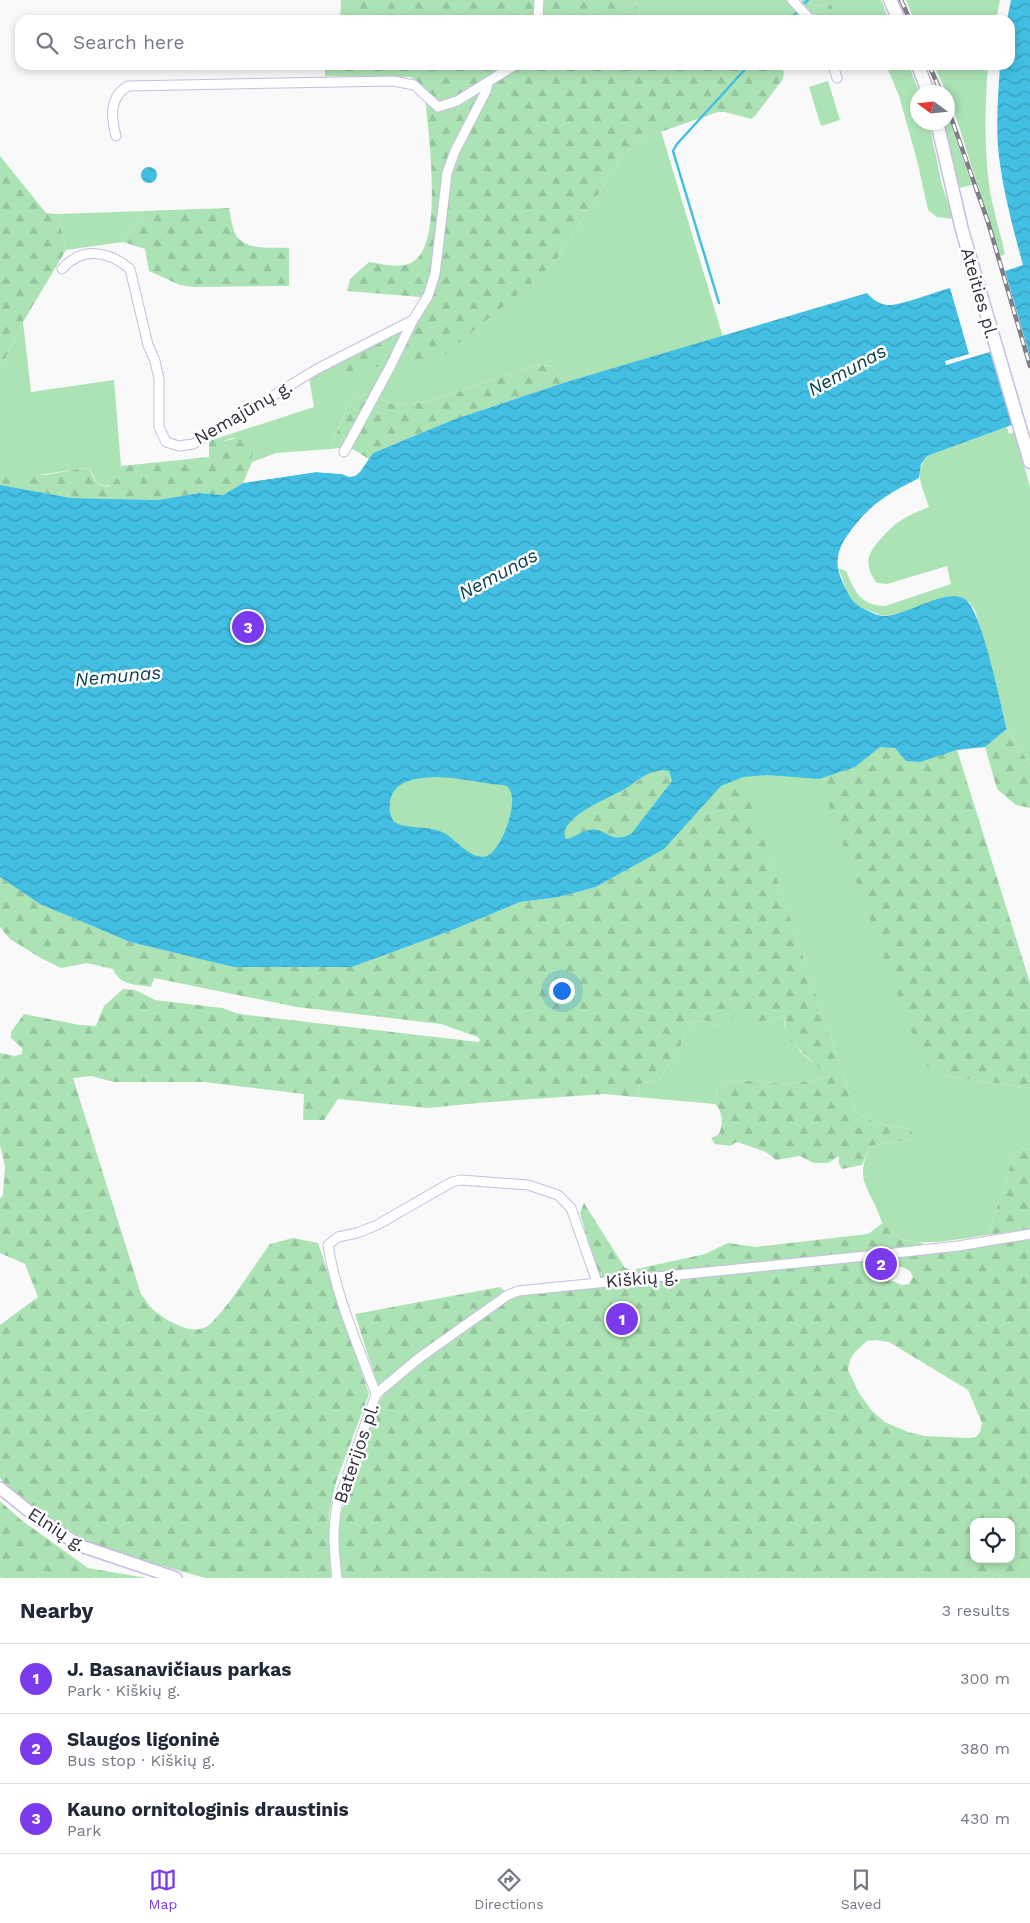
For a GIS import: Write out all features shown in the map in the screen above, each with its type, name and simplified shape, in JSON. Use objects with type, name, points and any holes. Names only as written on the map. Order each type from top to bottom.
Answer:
[{"type":"main road","points":[[890,0],[897,15]]},
{"type":"main road","points":[[920,70],[925,85]]},
{"type":"main road","name":"Ateities pl.","points":[[939,130],[962,230],[1030,462]]},
{"type":"street","points":[[538,15],[539,0]]},
{"type":"street","points":[[792,0],[806,15]]},
{"type":"street","points":[[116,136],[113,123],[114,100],[119,91],[128,86],[393,82],[414,85],[438,107],[457,102],[508,70]]},
{"type":"street","points":[[835,70],[838,78]]},
{"type":"street","points":[[344,452],[413,320],[428,296],[435,274],[444,188],[450,163],[486,91],[488,83]]},
{"type":"street","name":"Nemajūnų g.","points":[[62,269],[70,260],[97,253],[109,254],[121,260],[130,269],[148,345],[155,361],[159,379],[159,427],[166,442],[179,446],[193,444],[317,369],[413,320]]},
{"type":"street","name":"Kiškių g.","points":[[328,1245],[338,1237],[358,1233],[377,1225],[452,1182],[461,1180],[528,1185],[558,1195],[571,1208],[597,1282],[896,1253],[958,1246],[1030,1234]]},
{"type":"street","name":"Baterijos pl.","points":[[328,1245],[331,1262],[355,1337],[376,1394],[337,1505],[333,1524],[337,1578]]},
{"type":"street","points":[[376,1394],[419,1358],[508,1295],[529,1289],[597,1282]]},
{"type":"street","name":"Elnių g.","points":[[0,1488],[40,1520],[80,1546],[176,1578]]},
{"type":"green space","points":[[341,0],[634,0],[640,15],[340,15]]},
{"type":"green space","points":[[634,0],[786,0],[801,15],[640,15]]},
{"type":"green space","points":[[802,0],[881,0],[887,15],[836,15],[831,4],[813,7],[815,15],[812,15],[800,2]]},
{"type":"green space","points":[[906,0],[1000,0],[997,15],[912,15]]},
{"type":"green space","points":[[831,4],[836,15],[815,15],[813,7]]},
{"type":"green space","points":[[325,70],[783,70],[784,73],[783,79],[751,119],[718,112],[640,139],[623,156],[553,265],[443,356],[309,378],[418,321],[433,298],[347,291],[350,279],[369,262],[392,266],[409,264],[414,261],[423,249],[429,230],[432,206],[432,180],[424,87],[411,77],[325,76]]},
{"type":"green space","points":[[888,70],[911,70],[916,85],[910,85],[910,130],[930,130],[942,185],[953,219],[937,217],[928,210],[917,160],[899,96]]},
{"type":"green space","points":[[936,70],[988,70],[986,154],[990,193],[1005,254],[1000,256],[955,114],[955,85],[943,85]]},
{"type":"green space","points":[[828,81],[840,120],[821,126],[809,87]]},
{"type":"green space","points":[[945,130],[953,130],[972,185],[960,188]]},
{"type":"green space","points":[[661,131],[723,337],[566,382],[551,366],[541,365],[523,369],[437,399],[419,403],[396,405],[360,394],[348,405],[330,449],[276,453],[252,462],[254,445],[233,438],[223,441],[218,438],[314,407],[309,378],[553,265],[623,156],[640,139]]},
{"type":"green space","points":[[0,156],[46,213],[58,214],[66,250],[23,322],[0,369]]},
{"type":"green space","points":[[229,208],[236,235],[246,244],[260,247],[289,248],[289,286],[193,287],[180,285],[149,271],[145,249],[123,242],[137,224],[142,211]]},
{"type":"green space","points":[[142,211],[137,224],[123,242],[66,250],[58,214]]},
{"type":"green space","points":[[23,322],[31,392],[114,380],[121,466],[116,482],[104,486],[97,483],[90,469],[84,468],[39,475],[46,500],[948,753],[943,1076],[1030,1088],[1030,1150],[1021,1148],[1014,1153],[988,1235],[938,1242],[924,1242],[900,1238],[890,1233],[885,1227],[864,1181],[863,1169],[866,1155],[870,1146],[908,1140],[915,1136],[910,1129],[873,1121],[854,1109],[769,855],[0,920],[0,369]]},
{"type":"green space","points":[[541,365],[551,366],[566,382],[455,419],[373,453],[369,459],[349,447],[330,449],[348,405],[360,394],[396,405],[419,403],[437,399],[523,369]]},
{"type":"green space","points":[[1007,427],[1009,434],[1015,432],[1030,487],[1030,765],[1007,729],[975,610],[968,601],[883,616],[859,607],[851,601],[838,568],[846,571],[852,585],[864,600],[877,605],[885,606],[951,584],[947,566],[887,584],[877,583],[870,571],[868,560],[878,542],[896,524],[910,515],[929,507],[920,481],[921,469],[927,456]]},
{"type":"green space","points":[[242,437],[249,439],[254,445],[252,462],[243,483],[223,495],[199,493],[158,500],[71,498],[0,485],[0,473],[45,475],[83,468],[89,469],[97,483],[107,486],[114,482],[121,466],[209,457],[209,441],[218,438],[224,441]]},
{"type":"green space","points":[[1007,729],[1030,765],[1030,808],[1016,805],[997,789],[985,747]]},
{"type":"green space","points":[[880,747],[895,748],[906,761],[920,762],[957,750],[1030,983],[1030,1088],[943,1076],[933,1071],[927,1065],[917,1048],[819,779],[855,767]]},
{"type":"green space","points":[[662,770],[669,771],[672,781],[631,834],[615,838],[602,831],[593,830],[565,839],[564,831],[570,823],[594,804],[648,774]]},
{"type":"green space","points":[[743,777],[854,1109],[873,1121],[910,1129],[915,1136],[908,1140],[870,1146],[862,1165],[842,1169],[839,1164],[839,1156],[828,1163],[814,1163],[800,1156],[776,1160],[766,1152],[737,1142],[730,1146],[715,1144],[711,1138],[718,1135],[722,1123],[720,1111],[715,1104],[718,1086],[736,1081],[797,1083],[831,1076],[831,1074],[821,1070],[786,1037],[785,1015],[769,1020],[745,1023],[736,1014],[729,1023],[719,1026],[703,1020],[691,1023],[677,1053],[659,1080],[640,1084],[637,1097],[604,1094],[428,1108],[338,1099],[324,1120],[303,1120],[304,1094],[204,1082],[114,1082],[91,1076],[73,1078],[141,1294],[152,1308],[161,1316],[180,1326],[193,1329],[206,1327],[229,1302],[270,1244],[293,1238],[318,1243],[369,1394],[336,1482],[329,1515],[331,1578],[205,1578],[135,1558],[87,1541],[67,1531],[6,1486],[0,1478],[0,1325],[38,1297],[25,1264],[0,1253],[0,1199],[3,1195],[5,1166],[0,1145],[0,1053],[15,1056],[22,1054],[22,1048],[11,1038],[11,1032],[24,1014],[80,1025],[96,1026],[104,1006],[123,989],[135,990],[155,1000],[222,1008],[239,1014],[478,1042],[480,1040],[478,1037],[441,1024],[297,1007],[154,978],[151,987],[134,984],[120,979],[113,969],[87,963],[61,968],[10,939],[0,927],[0,877],[40,904],[130,942],[233,967],[352,967],[450,931],[520,902],[559,897],[596,887],[664,849],[721,786]]},
{"type":"green space","points":[[736,1014],[769,1020],[785,1015],[787,1034],[797,1048],[818,1066],[831,1074],[831,1076],[797,1083],[736,1081],[727,1083],[718,1086],[715,1104],[637,1097],[640,1084],[659,1080],[677,1053],[691,1023],[703,1020],[719,1026]]},
{"type":"green space","points":[[1021,1148],[1030,1150],[1030,1229],[988,1235],[1014,1153]]},
{"type":"green space","points":[[584,1203],[625,1268],[632,1270],[705,1254],[728,1243],[756,1247],[868,1234],[884,1222],[891,1233],[896,1236],[924,1243],[915,1248],[857,1252],[600,1280],[580,1213]]},
{"type":"green space","points":[[1017,1240],[1030,1240],[1030,1578],[342,1578],[338,1539],[341,1513],[378,1403],[385,1392],[447,1342],[509,1298],[521,1294],[873,1259],[876,1274],[902,1285],[909,1284],[913,1277],[910,1271],[898,1265],[898,1256]],"holes":[[[867,1341],[889,1342],[968,1390],[982,1423],[980,1432],[976,1437],[925,1436],[908,1432],[885,1422],[872,1411],[859,1393],[848,1370],[850,1360],[854,1353]]]},
{"type":"green space","points":[[500,1287],[506,1292],[379,1385],[377,1384],[355,1314]]},
{"type":"green space","points":[[0,1501],[20,1519],[88,1568],[147,1578],[0,1578]]},
{"type":"water","points":[[1011,0],[1030,0],[1030,357],[1005,271],[1023,265],[1004,190],[998,140],[997,115],[1000,70],[1015,70],[1015,15],[1008,15]]},
{"type":"water","points":[[149,167],[157,175],[149,183],[141,175]]},
{"type":"water","name":"Nemunas","points":[[950,288],[969,354],[945,361],[946,365],[990,352],[1012,425],[927,456],[921,464],[919,478],[877,503],[852,529],[840,550],[838,568],[840,576],[854,602],[862,608],[883,616],[903,612],[937,599],[958,597],[966,600],[972,608],[984,640],[1007,729],[985,747],[957,750],[920,762],[906,761],[895,748],[880,747],[855,767],[819,779],[767,775],[743,777],[721,786],[664,849],[596,887],[559,897],[520,902],[450,931],[352,967],[233,967],[130,942],[40,904],[0,877],[0,485],[71,498],[158,500],[199,493],[223,495],[243,483],[316,472],[342,474],[349,477],[355,476],[373,453],[455,419],[566,382],[867,293],[881,304],[893,305]],"holes":[[[662,770],[669,771],[672,781],[631,834],[623,837],[612,837],[595,829],[566,839],[565,832],[568,824],[584,810],[627,788],[645,776]],[[435,777],[503,785],[511,791],[511,811],[508,823],[504,834],[493,852],[481,857],[469,852],[442,832],[394,822],[390,806],[395,789],[413,780]]]},
{"type":"pier","points":[[316,470],[343,471],[342,474],[316,472],[243,483],[244,480]]},
{"type":"waterway","points":[[805,3],[808,0]]},
{"type":"waterway","points":[[719,303],[673,151],[677,144],[744,70]]},
{"type":"railway","points":[[901,0],[908,15]]},
{"type":"railway","points":[[931,70],[938,85]]},
{"type":"railway","points":[[955,129],[988,222],[1030,366]]},
{"type":"place","name":"Kauno ornitologinis draustinis","points":[[248,627]]},
{"type":"place","name":"Slaugos ligoninė","points":[[881,1264]]},
{"type":"place","name":"J. Basanavičiaus parkas","points":[[622,1319]]}]
